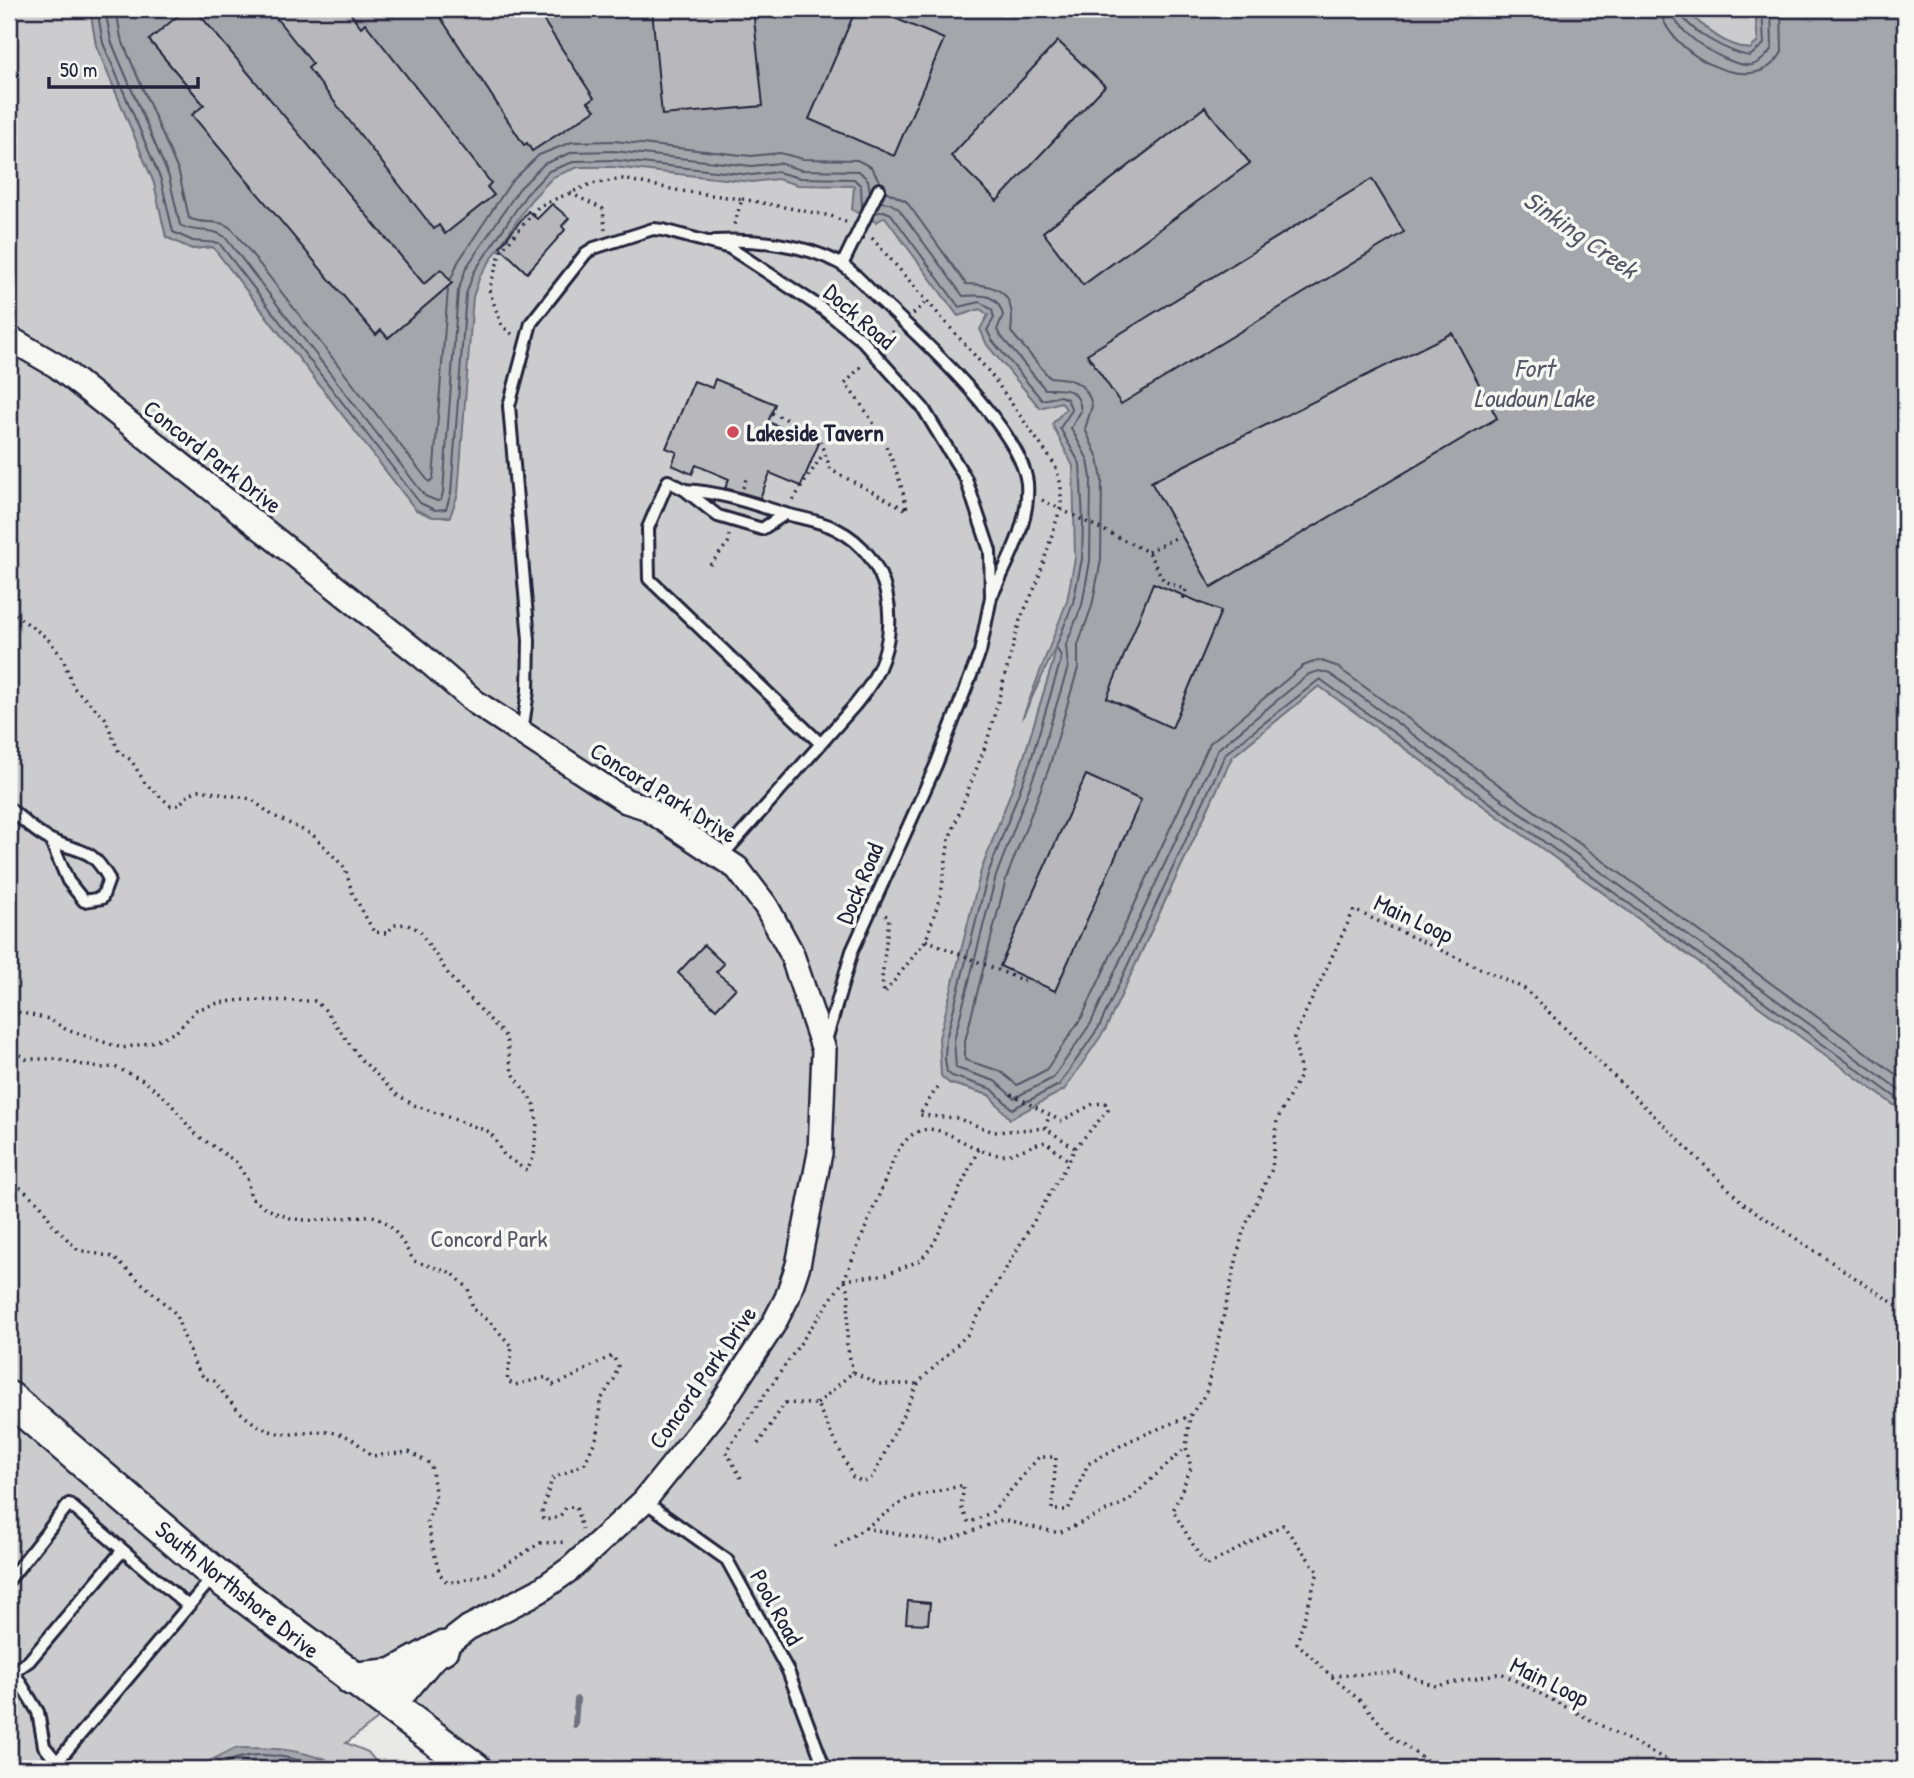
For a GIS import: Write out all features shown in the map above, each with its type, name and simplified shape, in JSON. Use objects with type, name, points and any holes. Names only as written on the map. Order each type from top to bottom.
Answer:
[{"type":"main road","name":"South Northshore Drive","points":[[9,1398],[215,1574],[391,1709],[475,1769]]},
{"type":"main road","points":[[352,1679],[393,1675],[442,1648]]},
{"type":"street","name":"Concord Park Drive","points":[[9,338],[57,366],[422,656],[475,702],[626,802],[645,807],[737,868],[766,906],[791,953],[824,1050],[820,1153],[812,1206],[787,1298],[718,1409],[644,1501],[580,1561],[539,1591],[468,1628],[442,1648],[391,1709]]},
{"type":"lane","points":[[842,265],[879,189]]},
{"type":"lane","name":"Dock Road","points":[[522,733],[528,691],[529,640],[509,405],[531,323],[586,253],[607,243],[653,229],[730,248],[823,309],[862,340],[916,400],[944,440],[970,486],[990,551],[991,597],[987,627],[971,679],[852,951],[824,1050]]},
{"type":"lane","points":[[705,241],[730,240],[805,250],[842,265],[949,367],[1010,441],[1022,463],[1027,482],[1024,519],[991,597]]},
{"type":"lane","points":[[785,514],[762,529],[718,516],[685,490],[668,481],[648,528],[649,579],[820,743]]},
{"type":"lane","points":[[685,490],[717,492],[836,528],[852,538],[878,566],[887,588],[888,616],[882,661],[874,679],[855,705],[720,857]]},
{"type":"lane","points":[[9,808],[51,841],[78,848],[98,859],[109,879],[103,898],[84,901],[68,881],[51,841]]},
{"type":"lane","name":"Pool Road","points":[[644,1501],[727,1560],[788,1671],[825,1769]]},
{"type":"lane","points":[[9,1580],[69,1504],[187,1605]]},
{"type":"lane","points":[[123,1550],[29,1661],[12,1668],[38,1712],[44,1746],[55,1766],[215,1574]]},
{"type":"path","points":[[523,345],[502,326],[489,290],[501,251],[539,206],[591,184],[623,179],[831,216],[860,228],[880,244],[990,373],[1055,464],[1061,485],[1061,506],[1037,583],[1020,620],[987,742],[949,839],[941,894],[926,940],[884,994],[882,978],[889,917],[872,906]]},
{"type":"path","points":[[570,193],[603,209],[607,243]]},
{"type":"path","points":[[730,240],[742,199]]},
{"type":"path","points":[[772,413],[795,423],[820,441],[831,470],[907,510],[901,479],[887,445],[868,411],[845,384],[858,370]]},
{"type":"path","points":[[785,514],[824,453]]},
{"type":"path","points":[[1061,506],[1148,552],[1164,581],[1186,590],[1183,599]]},
{"type":"path","points":[[1148,552],[1175,538]]},
{"type":"path","points":[[9,610],[47,638],[63,658],[73,687],[105,718],[119,752],[131,760],[145,783],[171,806],[179,805],[189,794],[200,790],[251,799],[271,815],[313,835],[345,868],[352,892],[374,932],[387,933],[394,925],[406,924],[419,930],[451,978],[506,1037],[512,1072],[534,1104],[537,1122],[534,1156],[527,1171],[503,1154],[490,1132],[414,1105],[396,1094],[359,1057],[325,1010],[315,1001],[242,1000],[218,1003],[196,1010],[176,1032],[149,1043],[122,1048],[67,1030],[49,1019],[9,1010]]},
{"type":"path","name":"Main Loop","points":[[1684,1769],[1501,1672],[1436,1686],[1398,1672],[1331,1676],[1297,1643],[1318,1572],[1283,1525],[1206,1566],[1173,1511],[1192,1468],[1186,1447],[1190,1416],[1206,1393],[1243,1231],[1272,1169],[1277,1120],[1301,1074],[1294,1037],[1354,910],[1525,989],[1744,1204],[1905,1311]]},
{"type":"path","points":[[926,940],[1029,983]]},
{"type":"path","points":[[9,1046],[26,1059],[55,1059],[98,1068],[115,1067],[143,1080],[167,1099],[194,1133],[236,1162],[247,1179],[251,1198],[273,1214],[308,1222],[373,1215],[384,1220],[404,1243],[414,1262],[452,1273],[468,1288],[473,1309],[492,1324],[512,1347],[507,1381],[515,1385],[547,1377],[553,1385],[574,1379],[593,1363],[613,1356],[618,1366],[614,1380],[600,1401],[598,1434],[585,1463],[552,1479],[542,1512],[543,1520],[555,1519],[563,1514],[566,1507],[576,1507],[584,1536],[612,1524],[616,1527]]},
{"type":"path","points":[[939,1085],[919,1115],[956,1118],[1004,1133],[1045,1129],[1075,1148]]},
{"type":"path","points":[[817,1404],[849,1471],[858,1481],[864,1482],[875,1474],[919,1384],[967,1335],[1075,1148],[1108,1110],[1105,1103],[1093,1104],[1066,1121],[1049,1115],[1011,1094]]},
{"type":"path","points":[[1045,1129],[1049,1115]]},
{"type":"path","points":[[741,1478],[726,1451],[844,1280],[895,1156],[908,1138],[918,1132],[939,1130],[979,1148],[1004,1155],[1046,1142],[1069,1161]]},
{"type":"path","points":[[844,1280],[887,1274],[921,1260],[934,1243],[979,1148]]},
{"type":"path","points":[[9,1178],[40,1204],[54,1226],[78,1250],[113,1257],[175,1313],[195,1365],[204,1378],[214,1381],[229,1403],[256,1425],[288,1435],[317,1430],[351,1438],[371,1456],[409,1452],[431,1464],[436,1498],[427,1522],[439,1573],[447,1582],[494,1572],[540,1543],[575,1540]]},
{"type":"path","points":[[844,1280],[849,1291],[847,1351],[853,1371],[879,1384],[919,1384]]},
{"type":"path","points":[[758,1444],[785,1403],[817,1404],[853,1371]]},
{"type":"path","points":[[835,1547],[908,1498],[964,1485],[961,1507],[969,1523],[992,1512],[1039,1457],[1056,1457],[1052,1510],[1068,1510],[1088,1464],[1131,1440],[1190,1416]]},
{"type":"path","points":[[865,1528],[942,1542],[1002,1520],[1059,1533],[1128,1501],[1186,1447]]},
{"type":"path","points":[[1331,1676],[1362,1702],[1391,1736],[1438,1769]]},
{"type":"green space","name":"Concord Park","points":[[9,9],[90,9],[96,45],[154,183],[166,237],[192,249],[213,247],[416,510],[433,517],[449,517],[460,299],[528,184],[605,158],[858,180],[1039,354],[1100,468],[1053,662],[1023,760],[981,871],[949,1083],[989,1095],[997,1104],[1105,1030],[1232,757],[1319,686],[1905,1113],[1905,1769],[473,1769],[391,1709],[346,1743],[368,1752],[382,1769],[340,1769],[324,1758],[236,1748],[194,1769],[9,1769]]},
{"type":"green space","points":[[1684,9],[1755,9],[1758,42],[1750,49],[1731,44],[1714,34]]},
{"type":"water","name":"Fort Loudoun Lake","points":[[90,9],[1684,9],[1722,40],[1750,49],[1758,42],[1755,9],[1905,9],[1905,1113],[1319,686],[1232,757],[1105,1030],[1064,1090],[1010,1119],[989,1095],[949,1083],[941,1076],[939,1038],[981,871],[1023,760],[1053,662],[1056,646],[1022,719],[1067,601],[1075,558],[1073,466],[1052,424],[1066,409],[1061,402],[1040,408],[987,345],[980,329],[988,315],[980,309],[958,316],[885,217],[876,222],[852,210],[854,186],[798,185],[777,179],[752,182],[613,167],[578,167],[553,177],[531,200],[480,276],[473,297],[458,494],[450,517],[433,517],[416,510],[213,247],[192,249],[166,237],[154,183],[96,45]]},
{"type":"water","points":[[236,1748],[303,1753],[340,1769],[194,1769]]},
{"type":"building","points":[[186,9],[195,9],[424,284],[441,269],[452,283],[388,338],[381,330],[376,335],[192,115],[204,105],[149,40]]},
{"type":"building","points":[[269,9],[347,9],[361,27],[365,23],[491,183],[487,187],[494,195],[445,234],[439,225],[434,229],[308,68],[313,64]]},
{"type":"building","points":[[435,9],[536,9],[594,98],[588,102],[595,110],[532,151],[527,143],[524,145]]},
{"type":"building","points":[[652,9],[753,9],[763,106],[662,115]]},
{"type":"building","points":[[856,9],[873,9],[944,39],[894,156],[809,119]]},
{"type":"building","points":[[1058,41],[1105,86],[997,201],[951,156]]},
{"type":"building","points":[[1205,107],[1250,163],[1083,285],[1043,232]]},
{"type":"building","points":[[1372,179],[1404,232],[1121,404],[1087,354]]},
{"type":"building","points":[[552,204],[569,218],[562,226],[565,230],[527,273],[500,247],[528,211],[537,219]]},
{"type":"building","points":[[1452,333],[1497,418],[1211,587],[1151,482]]},
{"type":"building","name":"Lakeside Tavern","points":[[715,379],[775,404],[768,422],[819,443],[801,486],[770,473],[760,498],[725,488],[729,479],[696,465],[692,474],[672,465],[677,452],[666,448],[694,381],[712,388]]},
{"type":"building","points":[[1153,583],[1221,611],[1172,728],[1107,698]]},
{"type":"building","points":[[1086,775],[1141,800],[1055,991],[1000,966]]},
{"type":"building","points":[[704,945],[724,964],[716,972],[736,988],[716,1009],[678,973]]},
{"type":"building","points":[[908,1601],[930,1603],[928,1624],[906,1623]]},
{"type":"waterway","points":[[575,1725],[577,1699]]},
{"type":"place","name":"Lakeside Tavern","points":[[733,432]]},
{"type":"water label","name":"Sinking Creek","points":[[1581,234]]}]
